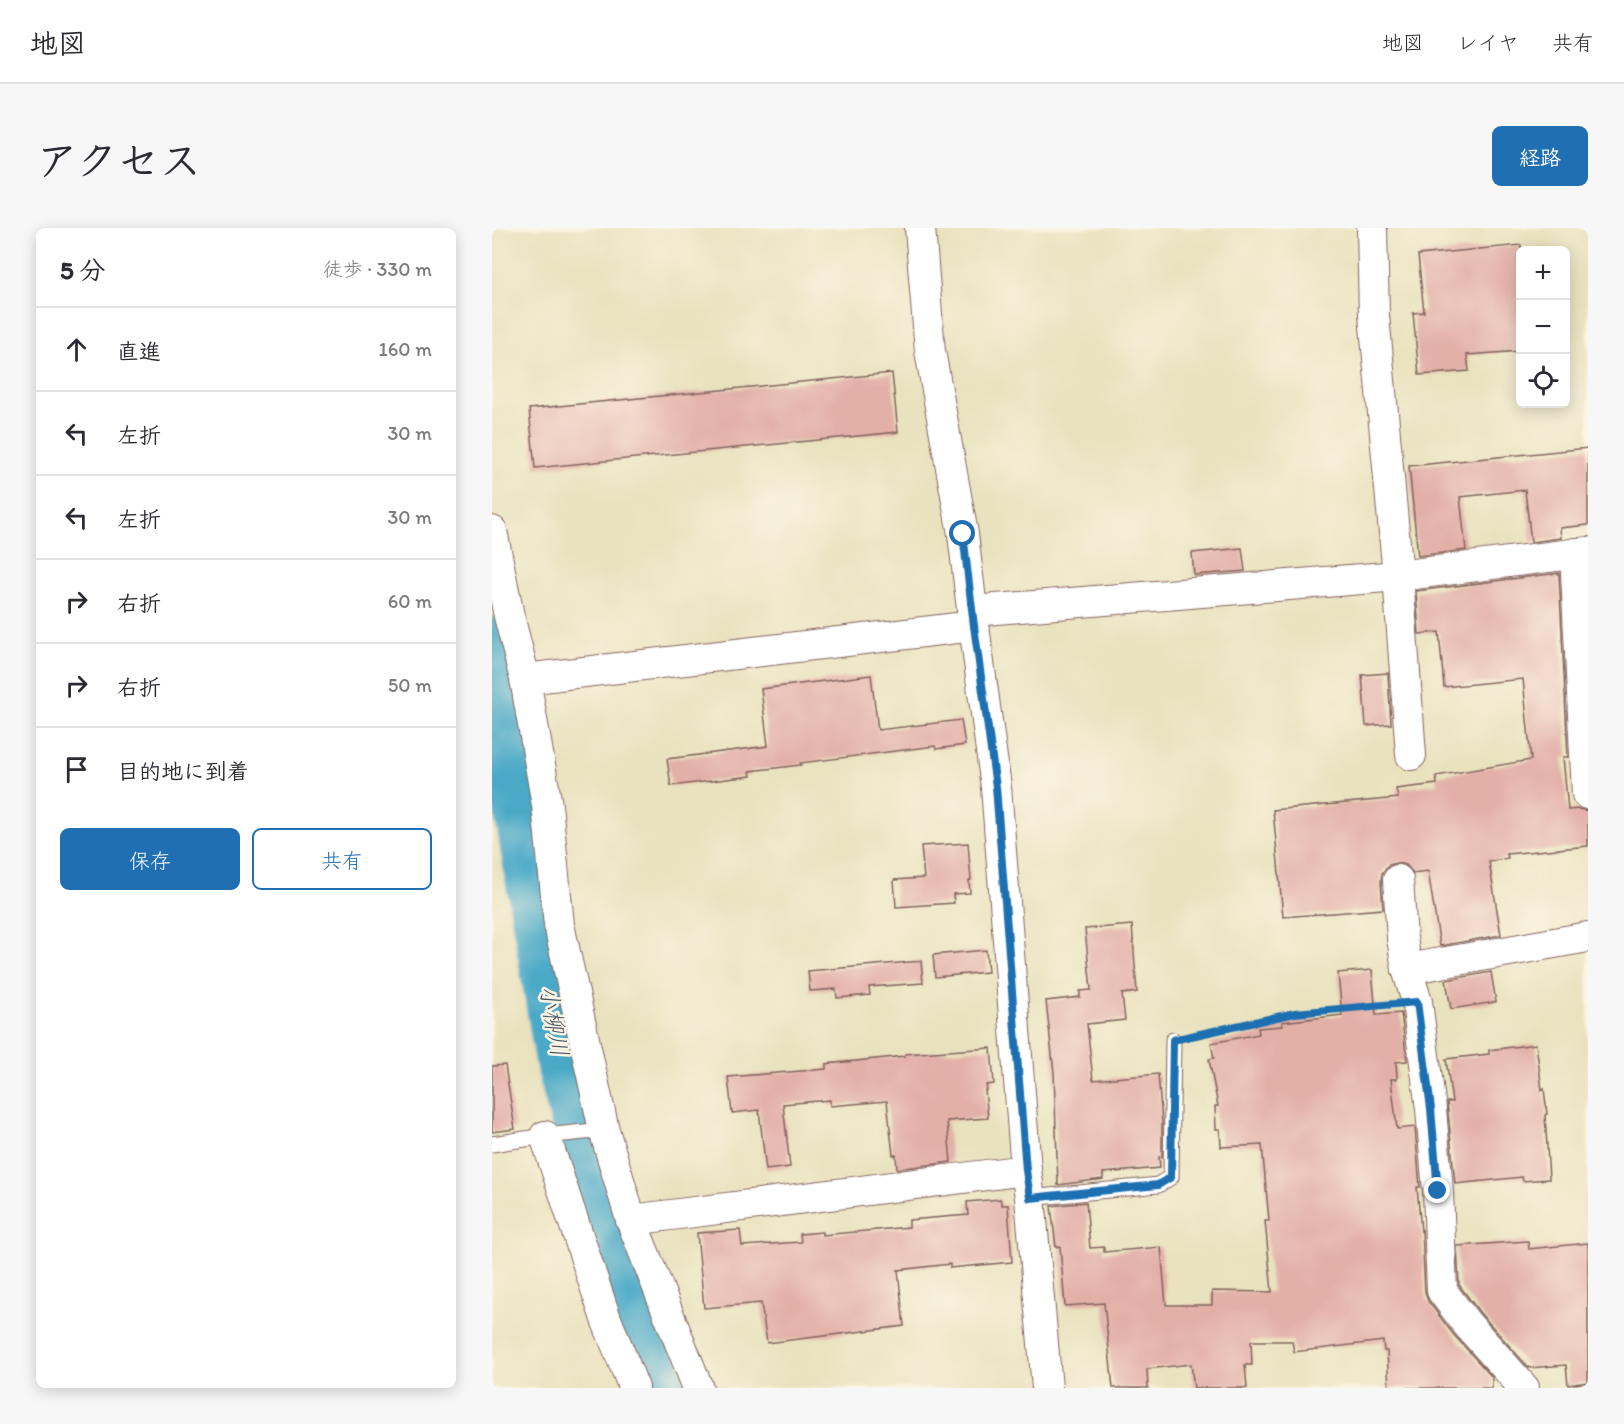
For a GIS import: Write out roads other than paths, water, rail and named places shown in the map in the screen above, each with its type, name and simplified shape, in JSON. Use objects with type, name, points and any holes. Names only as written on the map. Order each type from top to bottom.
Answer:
[{"type":"street","points":[[920,228],[930,351],[963,534],[996,787],[1047,1388]]},
{"type":"street","points":[[1372,228],[1374,315],[1398,576],[1411,755]]},
{"type":"street","points":[[492,531],[500,617],[525,679],[547,805],[559,925],[604,1130],[631,1220],[698,1388]]},
{"type":"street","points":[[525,679],[973,619],[1398,576],[1581,553],[1587,794]]},
{"type":"street","points":[[1398,880],[1402,938],[1407,969],[1417,1002],[1431,1109],[1438,1191],[1442,1291],[1467,1324],[1524,1388]]},
{"type":"street","points":[[1407,969],[1588,938]]},
{"type":"street","points":[[545,1136],[606,1319],[634,1388]]},
{"type":"street","points":[[631,1220],[1028,1184]]},
{"type":"lane","points":[[1028,1184],[1158,1185],[1171,1177],[1173,1040]]},
{"type":"lane","points":[[492,1144],[604,1130]]},
{"type":"waterway","name":"小柳川","points":[[492,642],[560,1058],[608,1247],[661,1388]]}]
